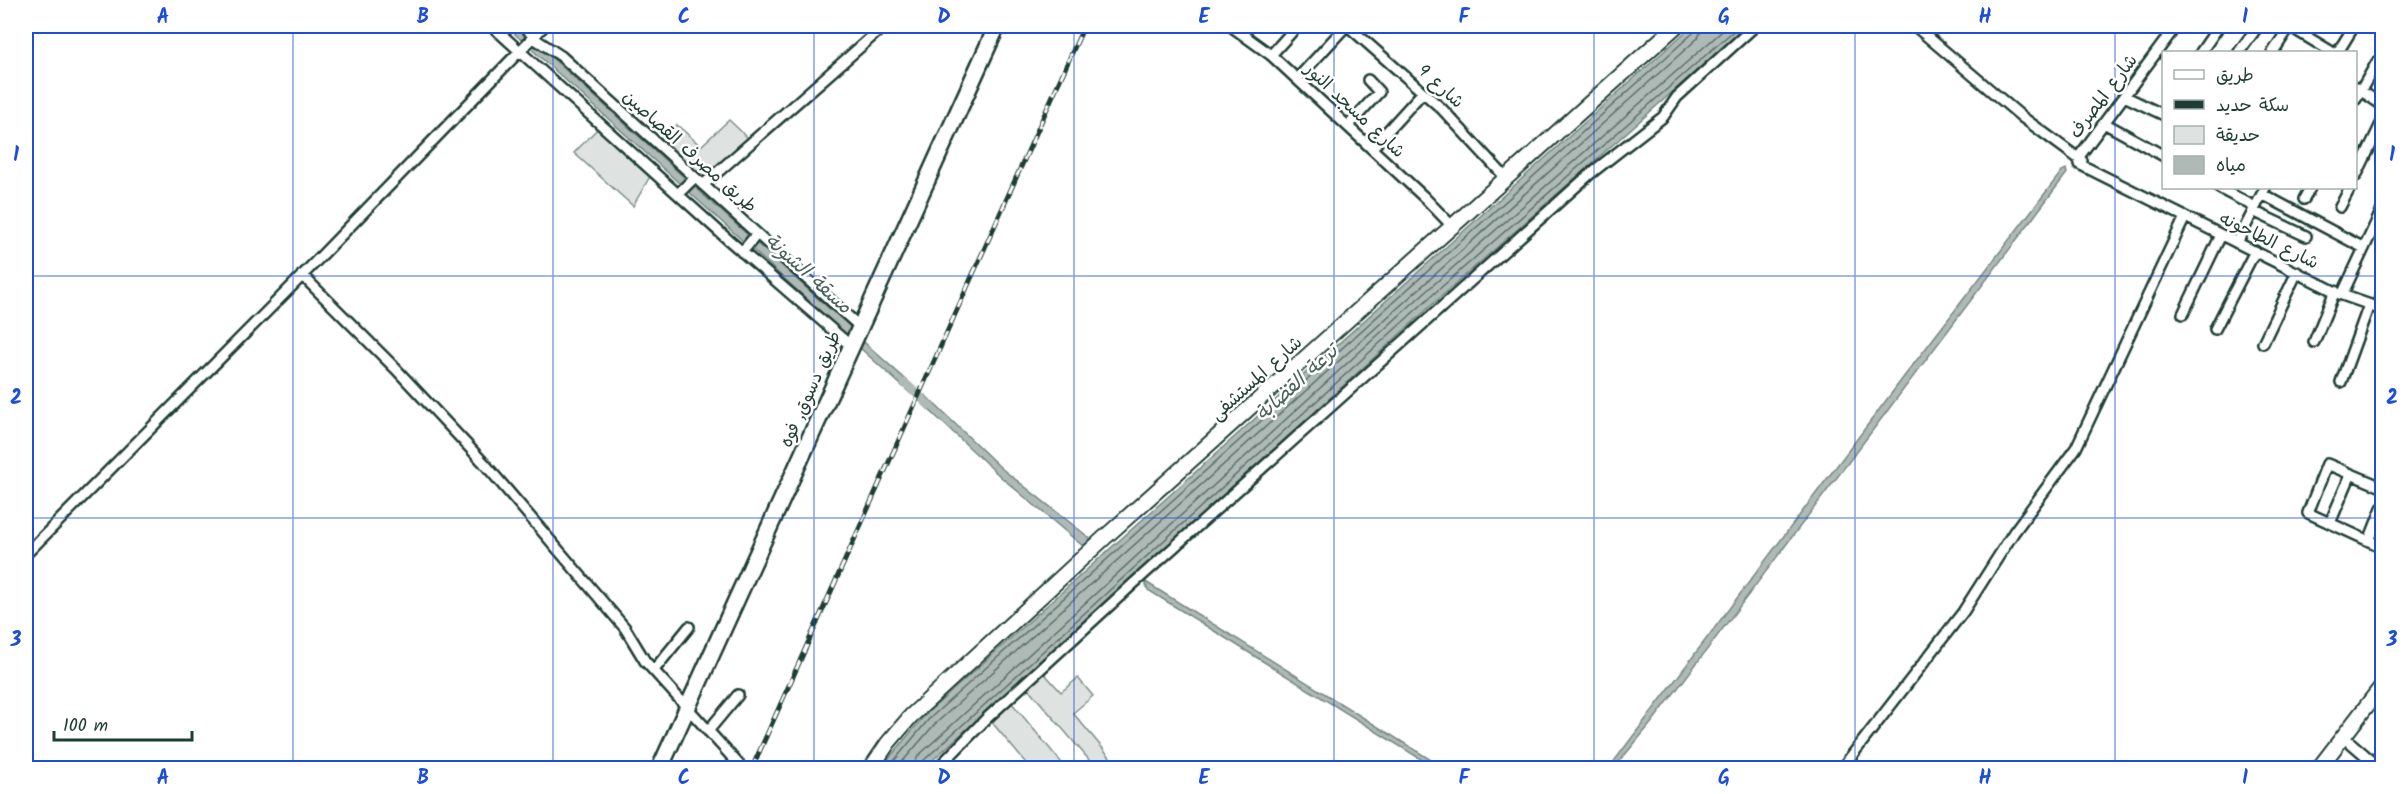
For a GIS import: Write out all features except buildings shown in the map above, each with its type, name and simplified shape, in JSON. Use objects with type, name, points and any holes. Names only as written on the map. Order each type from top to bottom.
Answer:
[{"type":"main road","name":"طريق دسوق, فوه","points":[[660,768],[997,26]]},
{"type":"main road","name":"شارع المستشفى","points":[[871,768],[911,716],[1102,539],[1676,26]]},
{"type":"main road","points":[[2319,768],[2382,686]]},
{"type":"street","points":[[492,26],[742,252],[851,346]]},
{"type":"street","name":"طريق مصرف القصاصين","points":[[525,26],[533,37],[561,56],[860,327]]},
{"type":"street","points":[[26,554],[544,26]]},
{"type":"street","points":[[703,185],[884,26]]},
{"type":"street","name":"شارع مسجد النور","points":[[1231,26],[1271,55],[1452,226]]},
{"type":"street","points":[[1271,55],[1297,26]]},
{"type":"street","points":[[1297,79],[1347,26]]},
{"type":"street","name":"شارع 9","points":[[1347,26],[1459,125],[1506,178]]},
{"type":"street","points":[[938,768],[987,719],[1133,584],[1590,174],[1663,117],[1677,97],[1755,26]]},
{"type":"street","name":"شارع الطاحونه","points":[[1915,26],[2022,117],[2079,161],[2338,293],[2376,307]]},
{"type":"street","name":"شارع المصرف","points":[[2162,51],[2176,26]]},
{"type":"street","points":[[2202,51],[2219,26]]},
{"type":"street","points":[[2240,51],[2258,26]]},
{"type":"street","points":[[2274,51],[2289,26],[2330,51]]},
{"type":"street","points":[[2339,51],[2354,26]]},
{"type":"street","points":[[2376,26],[2382,30]]},
{"type":"street","name":"شارع المصرف","points":[[2079,161],[2124,96],[2159,57]]},
{"type":"street","points":[[2377,62],[2357,92],[2382,105]]},
{"type":"street","points":[[1348,126],[1379,92],[1368,80]]},
{"type":"street","points":[[1372,148],[1423,92]]},
{"type":"street","points":[[2124,96],[2162,115]]},
{"type":"street","points":[[2357,172],[2382,122]]},
{"type":"street","points":[[2104,123],[2162,155]]},
{"type":"street","points":[[2373,141],[2382,147]]},
{"type":"street","points":[[678,194],[694,178]]},
{"type":"street","points":[[2221,189],[2306,236]]},
{"type":"street","points":[[2304,199],[2309,189]]},
{"type":"street","points":[[2340,207],[2349,189]]},
{"type":"street","points":[[2237,243],[2264,191],[2364,248]]},
{"type":"street","points":[[2314,342],[2382,210]]},
{"type":"street","points":[[1842,768],[1963,612],[2014,532],[2076,448],[2185,217]]},
{"type":"street","points":[[742,252],[757,234]]},
{"type":"street","points":[[2182,314],[2221,235]]},
{"type":"street","points":[[2215,329],[2255,251]]},
{"type":"street","points":[[2263,343],[2297,272]]},
{"type":"street","points":[[302,275],[484,463],[624,628],[654,670],[742,768]]},
{"type":"street","points":[[2341,382],[2382,294]]},
{"type":"street","points":[[2382,487],[2327,464],[2308,513],[2382,547]]},
{"type":"street","points":[[2330,523],[2351,474]]},
{"type":"street","points":[[2369,541],[2382,508]]},
{"type":"street","points":[[654,670],[689,627]]},
{"type":"street","points":[[708,731],[738,695]]},
{"type":"street","points":[[2344,737],[2380,768]]},
{"type":"green space","points":[[729,120],[748,138],[701,180],[659,141],[677,125],[701,146]]},
{"type":"green space","points":[[600,126],[652,173],[633,206],[574,153]]},
{"type":"green space","points":[[1044,673],[1061,692],[1078,678],[1093,696],[1073,713],[1115,763],[1109,768],[1096,768],[1027,687]]},
{"type":"green space","points":[[1011,702],[1066,768],[1030,768],[990,720]]},
{"type":"water","points":[[506,26],[517,26],[845,323],[841,330]]},
{"type":"water","name":"ترعة القضابة","points":[[1692,26],[1747,26],[1434,303],[924,768],[881,768],[925,715]]},
{"type":"water","points":[[2066,169],[2067,173],[1653,721],[1614,768],[1609,768],[1906,374],[2062,171]]},
{"type":"water","points":[[864,342],[914,387],[911,394],[860,348]]},
{"type":"water","points":[[925,395],[1001,468],[1091,539],[1084,547],[1002,478],[926,407],[921,402]]},
{"type":"water","points":[[1144,581],[1444,768],[1435,768],[1148,590]]},
{"type":"waterway","name":"مسقة الشونة","points":[[834,318],[857,339]]},
{"type":"waterway","name":"مسقة الشونة","points":[[905,383],[930,406]]},
{"type":"railway","points":[[752,768],[1084,26]]}]
